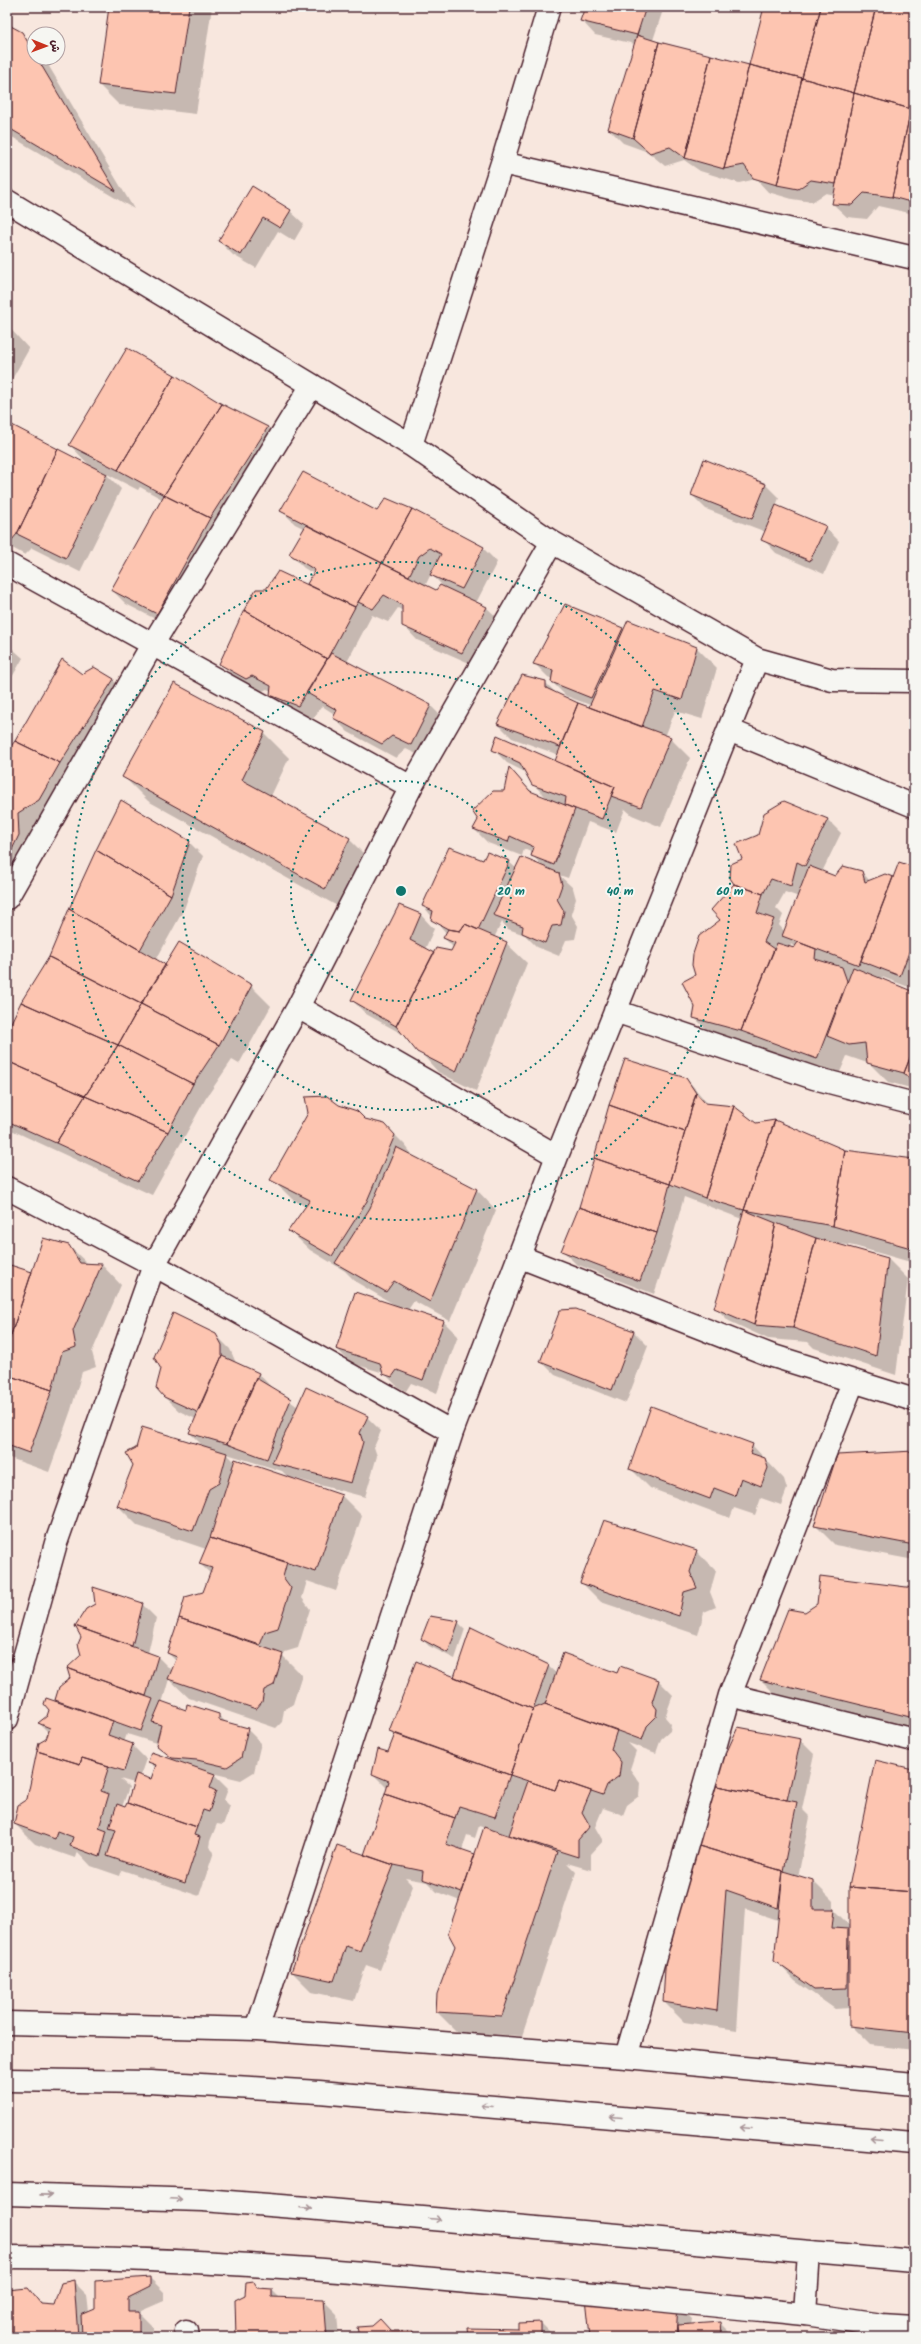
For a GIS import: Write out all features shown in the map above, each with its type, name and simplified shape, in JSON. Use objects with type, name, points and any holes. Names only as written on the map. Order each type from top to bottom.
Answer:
[{"type":"street","points":[[411,445],[502,163],[549,7]]},
{"type":"street","points":[[502,163],[914,258]]},
{"type":"street","points":[[7,202],[411,445],[552,542],[757,659],[832,680],[914,681]]},
{"type":"street","points":[[9,889],[152,645],[312,385]]},
{"type":"street","points":[[7,1719],[56,1543],[154,1265],[298,1007],[411,787],[552,542]]},
{"type":"street","points":[[7,564],[411,787]]},
{"type":"street","points":[[257,2030],[452,1432],[557,1156],[757,659]]},
{"type":"street","points":[[729,730],[914,806]]},
{"type":"street","points":[[298,1007],[557,1156]]},
{"type":"street","points":[[616,1011],[814,1078],[914,1104]]},
{"type":"street","points":[[7,1188],[154,1265],[452,1432]]},
{"type":"street","points":[[518,1256],[770,1355],[914,1400]]},
{"type":"street","points":[[626,2057],[730,1695],[853,1382]]},
{"type":"street","points":[[730,1695],[914,1740]]},
{"type":"street","points":[[7,2022],[257,2030],[626,2057],[914,2084]]},
{"type":"street","points":[[7,2080],[150,2082],[319,2092],[914,2143]]},
{"type":"street","points":[[7,2194],[120,2197],[300,2207],[914,2261]]},
{"type":"street","points":[[805,2314],[809,2252]]},
{"type":"street","points":[[7,2257],[212,2263],[302,2269],[805,2314],[883,2331],[914,2327]]},
{"type":"building","points":[[109,7],[189,7],[176,94],[98,85]]},
{"type":"building","points":[[585,7],[646,7],[637,35],[580,21]]},
{"type":"building","points":[[764,7],[821,7],[802,78],[749,65]]},
{"type":"building","points":[[821,7],[876,7],[854,93],[802,78]]},
{"type":"building","points":[[876,7],[914,8],[914,97],[911,109],[854,93]]},
{"type":"building","points":[[7,24],[22,32],[26,39],[26,66],[42,66],[116,191],[7,127]]},
{"type":"building","points":[[637,35],[659,42],[633,138],[608,129]]},
{"type":"building","points":[[659,42],[711,55],[685,158],[670,147],[650,153],[633,138]]},
{"type":"building","points":[[711,55],[749,65],[724,169],[685,158]]},
{"type":"building","points":[[749,65],[802,78],[777,185],[753,178],[744,165],[724,169]]},
{"type":"building","points":[[802,78],[854,93],[836,184],[811,180],[798,189],[777,185]]},
{"type":"building","points":[[854,93],[911,109],[892,197],[864,193],[852,205],[832,204]]},
{"type":"building","points":[[914,97],[914,110],[911,109]]},
{"type":"building","points":[[911,109],[914,110],[914,203],[892,197]]},
{"type":"building","points":[[252,186],[291,210],[280,228],[263,218],[241,255],[218,241]]},
{"type":"building","points":[[127,348],[175,375],[118,470],[69,445]]},
{"type":"building","points":[[175,375],[222,404],[164,495],[118,470]]},
{"type":"building","points":[[222,404],[268,427],[210,518],[164,495]]},
{"type":"building","points":[[12,425],[58,449],[17,534],[11,541],[7,539],[7,434]]},
{"type":"building","points":[[58,449],[107,474],[66,558],[17,534]]},
{"type":"building","points":[[704,459],[766,484],[752,519],[691,495]]},
{"type":"building","points":[[303,472],[377,511],[386,498],[412,509],[382,563],[280,511]]},
{"type":"building","points":[[164,495],[210,518],[157,614],[111,590]]},
{"type":"building","points":[[776,505],[826,526],[810,561],[761,540]]},
{"type":"building","points":[[412,509],[484,547],[462,589],[430,575],[441,554],[430,548],[419,556],[409,576],[382,563]]},
{"type":"building","points":[[306,525],[382,563],[355,607],[307,584],[315,570],[289,554]]},
{"type":"building","points":[[382,563],[436,590],[440,585],[487,607],[462,653],[402,626],[402,605],[384,595],[373,609],[358,602]]},
{"type":"building","points":[[278,571],[355,607],[327,659],[244,610],[256,589],[266,589]]},
{"type":"building","points":[[565,604],[623,628],[591,698],[551,682],[553,670],[533,664]]},
{"type":"building","points":[[244,610],[327,659],[298,706],[270,695],[271,686],[252,676],[246,679],[219,664]]},
{"type":"building","points":[[628,620],[697,647],[682,700],[655,691],[642,727],[589,707]]},
{"type":"building","points":[[331,653],[431,705],[411,745],[392,736],[382,744],[333,718],[337,710],[307,693]]},
{"type":"building","points":[[62,659],[82,674],[94,667],[114,679],[60,763],[15,741]]},
{"type":"building","points":[[522,675],[546,681],[546,688],[578,703],[560,747],[497,724]]},
{"type":"building","points":[[174,683],[265,732],[242,780],[350,838],[325,889],[122,777]]},
{"type":"building","points":[[578,703],[671,737],[641,807],[611,796],[615,787],[555,761]]},
{"type":"building","points":[[497,735],[615,787],[602,819],[565,805],[566,797],[532,785],[520,763],[492,750]]},
{"type":"building","points":[[15,741],[60,763],[39,800],[18,813],[19,835],[7,860],[7,751]]},
{"type":"building","points":[[509,767],[530,791],[575,809],[554,865],[531,856],[534,847],[510,836],[508,842],[473,829],[478,820],[472,811],[493,791],[504,791]]},
{"type":"building","points":[[121,800],[190,841],[171,895],[96,850]]},
{"type":"building","points":[[784,801],[828,819],[805,866],[797,862],[791,886],[771,879],[763,894],[734,884],[730,878],[731,864],[742,859],[736,844],[758,835],[764,813]]},
{"type":"building","points":[[449,847],[483,860],[487,852],[510,861],[478,930],[465,924],[460,931],[448,929],[431,920],[433,911],[422,906]]},
{"type":"building","points":[[96,850],[171,895],[140,950],[69,909]]},
{"type":"building","points":[[521,857],[559,873],[562,885],[557,899],[564,911],[561,925],[552,926],[545,943],[522,933],[523,926],[493,915]]},
{"type":"building","points":[[899,862],[914,867],[914,939],[900,976],[861,961]]},
{"type":"building","points":[[809,866],[835,876],[843,866],[862,871],[865,882],[885,874],[893,877],[859,965],[782,936]]},
{"type":"building","points":[[734,884],[763,894],[757,913],[774,919],[764,942],[774,949],[741,1031],[693,1018],[695,1007],[682,982],[695,975],[692,965],[693,954],[699,936],[720,920],[711,910]]},
{"type":"building","points":[[399,905],[421,914],[410,940],[434,953],[396,1026],[351,1000]]},
{"type":"building","points":[[69,909],[166,965],[141,1004],[49,957]]},
{"type":"building","points":[[465,924],[507,942],[456,1072],[417,1052],[396,1026],[436,948],[451,951],[455,943],[443,938],[448,929],[460,931]]},
{"type":"building","points":[[179,942],[252,985],[219,1045],[141,1004]]},
{"type":"building","points":[[798,942],[816,949],[815,959],[842,967],[847,981],[817,1059],[741,1031],[777,943],[794,948]]},
{"type":"building","points":[[49,957],[141,1004],[118,1045],[21,1002]]},
{"type":"building","points":[[853,967],[914,992],[914,1048],[904,1073],[867,1063],[865,1043],[849,1045],[827,1036]]},
{"type":"building","points":[[21,1002],[118,1045],[85,1096],[7,1061],[7,1031]]},
{"type":"building","points":[[141,1004],[219,1045],[193,1084],[118,1045]]},
{"type":"building","points":[[118,1045],[193,1084],[168,1132],[85,1096]]},
{"type":"building","points":[[914,1048],[914,1079],[910,1080],[904,1073]]},
{"type":"building","points":[[625,1059],[686,1078],[696,1093],[685,1132],[609,1105]]},
{"type":"building","points":[[7,1061],[85,1096],[56,1143],[7,1121]]},
{"type":"building","points":[[696,1093],[705,1103],[734,1106],[705,1198],[670,1184]]},
{"type":"building","points":[[85,1096],[168,1132],[138,1181],[56,1143]]},
{"type":"building","points":[[327,1096],[339,1105],[357,1111],[365,1119],[385,1124],[395,1135],[367,1201],[332,1256],[288,1231],[310,1200],[270,1180],[308,1113],[305,1097]]},
{"type":"building","points":[[609,1105],[685,1132],[670,1184],[594,1158]]},
{"type":"building","points":[[734,1106],[756,1123],[775,1120],[744,1210],[705,1198]]},
{"type":"building","points":[[775,1120],[845,1150],[833,1226],[744,1210]]},
{"type":"building","points":[[396,1147],[477,1189],[430,1302],[394,1281],[386,1292],[335,1263],[370,1208]]},
{"type":"building","points":[[845,1150],[914,1159],[914,1221],[911,1248],[833,1226]]},
{"type":"building","points":[[594,1158],[670,1184],[657,1233],[579,1207]]},
{"type":"building","points":[[579,1207],[657,1233],[640,1281],[561,1251]]},
{"type":"building","points":[[744,1210],[776,1223],[754,1325],[714,1308]]},
{"type":"building","points":[[776,1223],[816,1238],[793,1328],[754,1325]]},
{"type":"building","points":[[43,1238],[69,1245],[80,1263],[102,1264],[73,1331],[76,1347],[62,1352],[52,1390],[7,1375],[7,1347]]},
{"type":"building","points":[[816,1238],[888,1258],[876,1356],[793,1328]]},
{"type":"building","points":[[7,1264],[32,1272],[7,1347]]},
{"type":"building","points":[[355,1292],[444,1321],[423,1380],[397,1370],[392,1377],[383,1374],[380,1363],[336,1349]]},
{"type":"building","points":[[576,1309],[634,1331],[612,1390],[540,1362],[560,1310]]},
{"type":"building","points":[[173,1313],[216,1334],[222,1345],[222,1356],[197,1412],[164,1397],[156,1388],[161,1369],[154,1357]]},
{"type":"building","points":[[222,1356],[259,1373],[227,1444],[189,1433]]},
{"type":"building","points":[[7,1375],[52,1390],[29,1453],[7,1445]]},
{"type":"building","points":[[256,1378],[291,1399],[267,1459],[227,1444]]},
{"type":"building","points":[[306,1387],[368,1416],[360,1433],[363,1442],[351,1483],[272,1463]]},
{"type":"building","points":[[651,1406],[753,1444],[750,1453],[765,1458],[768,1468],[761,1486],[741,1478],[735,1496],[714,1488],[710,1499],[629,1469]]},
{"type":"building","points":[[142,1427],[227,1453],[219,1483],[209,1489],[193,1531],[117,1506],[133,1465],[126,1453],[136,1448]]},
{"type":"building","points":[[914,1451],[914,1545],[814,1526],[837,1455]]},
{"type":"building","points":[[235,1459],[342,1495],[316,1572],[210,1538]]},
{"type":"building","points":[[604,1520],[697,1550],[690,1572],[697,1588],[684,1592],[679,1616],[580,1583]]},
{"type":"building","points":[[210,1538],[287,1562],[283,1577],[291,1588],[278,1628],[265,1632],[260,1645],[179,1618],[185,1597],[203,1592],[212,1568],[199,1564]]},
{"type":"building","points":[[820,1576],[914,1588],[914,1718],[760,1680],[788,1609],[805,1612],[817,1604]]},
{"type":"building","points":[[93,1587],[143,1603],[132,1646],[75,1626],[86,1609],[95,1604]]},
{"type":"building","points":[[430,1616],[459,1621],[448,1653],[421,1639]]},
{"type":"building","points":[[179,1618],[283,1654],[274,1685],[264,1690],[262,1702],[256,1709],[168,1679],[177,1657],[167,1653]]},
{"type":"building","points":[[75,1626],[158,1656],[146,1696],[67,1668],[81,1655],[78,1644],[81,1637]]},
{"type":"building","points":[[471,1627],[549,1665],[533,1709],[454,1677]]},
{"type":"building","points":[[563,1653],[617,1673],[620,1666],[659,1680],[652,1702],[657,1709],[656,1717],[647,1726],[642,1740],[545,1704]]},
{"type":"building","points":[[416,1661],[533,1709],[510,1775],[389,1731]]},
{"type":"building","points":[[67,1668],[153,1699],[141,1731],[55,1700],[59,1687],[70,1678]]},
{"type":"building","points":[[46,1698],[113,1721],[108,1735],[133,1744],[124,1771],[82,1758],[80,1764],[37,1751],[39,1743],[46,1739],[50,1728],[38,1723],[47,1716],[49,1710],[44,1704]]},
{"type":"building","points":[[161,1701],[186,1710],[187,1704],[219,1714],[219,1720],[248,1728],[241,1758],[227,1767],[197,1760],[172,1758],[156,1745],[161,1725],[152,1722]]},
{"type":"building","points":[[545,1704],[617,1730],[611,1749],[621,1762],[619,1776],[607,1785],[603,1795],[559,1780],[555,1790],[510,1775],[533,1709]]},
{"type":"building","points":[[738,1727],[801,1739],[787,1800],[712,1785]]},
{"type":"building","points":[[395,1734],[510,1775],[495,1817],[459,1806],[455,1818],[385,1794],[389,1781],[372,1774],[378,1749],[388,1752]]},
{"type":"building","points":[[37,1751],[80,1764],[82,1758],[109,1766],[101,1791],[109,1794],[99,1828],[107,1831],[100,1857],[70,1846],[73,1837],[57,1831],[55,1839],[14,1824],[18,1805],[27,1799]]},
{"type":"building","points":[[151,1752],[215,1774],[210,1788],[216,1791],[209,1812],[203,1810],[197,1827],[127,1803],[136,1774],[151,1779],[156,1765],[148,1762]]},
{"type":"building","points":[[875,1760],[913,1769],[914,1772],[914,1892],[849,1887]]},
{"type":"building","points":[[559,1780],[591,1791],[582,1812],[590,1826],[578,1840],[578,1857],[509,1835],[528,1781],[555,1790]]},
{"type":"building","points":[[712,1785],[797,1802],[783,1871],[692,1844]]},
{"type":"building","points":[[385,1794],[455,1818],[446,1844],[475,1854],[462,1893],[422,1879],[423,1871],[394,1865],[364,1855]]},
{"type":"building","points":[[127,1803],[197,1827],[194,1835],[200,1837],[185,1883],[107,1856],[116,1830],[109,1828],[117,1804],[125,1807]]},
{"type":"building","points":[[484,1827],[557,1852],[502,2016],[436,2012],[437,1994],[455,1946],[448,1933]]},
{"type":"building","points":[[692,1844],[783,1871],[778,1908],[726,1890],[717,2011],[663,2002],[668,1919]]},
{"type":"building","points":[[337,1845],[394,1865],[360,1951],[346,1946],[334,1981],[291,1972]]},
{"type":"building","points":[[783,1871],[813,1880],[813,1909],[834,1909],[832,1928],[848,1929],[847,1988],[814,1989],[774,1961]]},
{"type":"building","points":[[849,1887],[914,1892],[914,2033],[849,2026]]},
{"type":"building","points":[[150,2277],[150,2287],[128,2298],[128,2312],[139,2312],[139,2337],[82,2337],[81,2315],[95,2309],[95,2281]]},
{"type":"building","points":[[74,2280],[78,2337],[10,2337],[7,2290],[28,2288],[41,2304],[54,2305],[61,2283]]},
{"type":"building","points":[[254,2282],[258,2288],[272,2289],[272,2297],[324,2299],[327,2337],[236,2337],[235,2300],[245,2295],[246,2283]]},
{"type":"building","points":[[586,2299],[678,2304],[676,2337],[590,2337]]},
{"type":"building","points":[[380,2319],[391,2331],[413,2331],[414,2337],[359,2337],[357,2327],[372,2326]]},
{"type":"building","points":[[541,2322],[541,2337],[468,2337],[467,2328],[518,2329],[518,2323]]},
{"type":"building","points":[[721,2322],[722,2337],[678,2337],[677,2325]]}]
